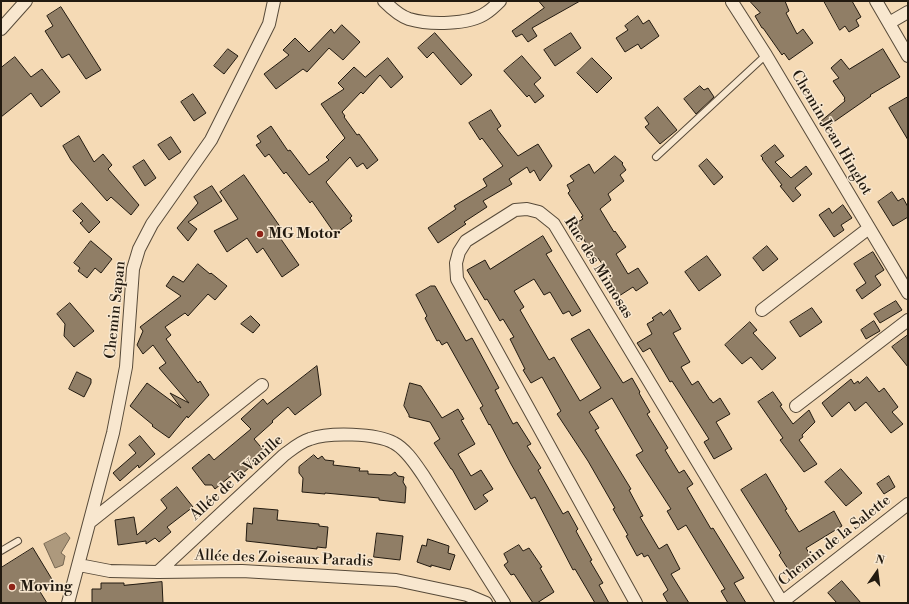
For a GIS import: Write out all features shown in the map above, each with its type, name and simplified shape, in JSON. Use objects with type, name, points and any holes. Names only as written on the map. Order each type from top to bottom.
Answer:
[{"type":"street","points":[[1,29],[26,1]]},
{"type":"street","name":"Chemin Sapan","points":[[68,603],[113,434],[126,368],[133,269],[139,249],[152,224],[214,134],[269,24],[274,1]]},
{"type":"street","points":[[384,1],[397,12],[409,18],[436,22],[472,19],[486,13],[500,1]]},
{"type":"street","points":[[876,1],[908,56]]},
{"type":"street","name":"Chemin Jean Hinglot","points":[[732,2],[766,55],[908,293]]},
{"type":"street","points":[[889,23],[908,12]]},
{"type":"street","name":"Rue des Mimosas","points":[[636,603],[457,279],[456,263],[459,252],[466,241],[515,210],[527,209],[539,212],[554,224],[782,603]]},
{"type":"street","points":[[762,310],[869,228]]},
{"type":"street","points":[[796,406],[908,320]]},
{"type":"street","points":[[90,522],[262,385]]},
{"type":"street","name":"Allée de la Vanille","points":[[158,572],[295,446],[309,439],[332,434],[377,438],[395,443],[410,458],[423,475],[504,603]]},
{"type":"street","name":"Chemin de la Salette","points":[[782,603],[908,504]]},
{"type":"street","name":"Allée des Zoiseaux Paradis","points":[[78,565],[110,570],[158,572],[242,570],[396,580],[467,595],[486,603]]},
{"type":"lane","points":[[656,157],[766,55]]},
{"type":"lane","points":[[1,551],[18,540]]},
{"type":"shaded area","points":[[66,533],[70,538],[61,553],[65,556],[63,565],[55,568],[44,544]]},
{"type":"building","points":[[539,1],[580,1],[532,28],[537,36],[528,42],[522,34],[516,37],[512,31],[544,8]]},
{"type":"building","points":[[750,1],[785,1],[789,11],[786,13],[797,34],[803,29],[813,43],[789,60],[784,53],[782,55],[762,28],[755,16],[760,13]]},
{"type":"building","points":[[824,1],[852,1],[861,17],[856,20],[859,26],[849,32],[845,26],[840,30]]},
{"type":"building","points":[[61,7],[101,70],[86,79],[69,54],[62,58],[45,31],[53,26],[47,16]]},
{"type":"building","points":[[638,16],[643,24],[649,20],[659,36],[641,49],[638,44],[625,52],[616,38],[628,30],[625,26]]},
{"type":"building","points":[[342,25],[360,42],[343,60],[329,48],[307,72],[303,69],[276,89],[264,74],[289,55],[283,50],[295,38],[309,52],[331,29],[334,33]]},
{"type":"building","points":[[435,33],[472,75],[461,85],[433,52],[427,58],[418,48]]},
{"type":"building","points":[[571,33],[581,48],[555,66],[544,50]]},
{"type":"building","points":[[228,49],[238,56],[224,74],[214,66]]},
{"type":"building","points":[[883,49],[900,77],[870,95],[871,96],[825,128],[820,122],[845,101],[845,98],[833,81],[839,78],[831,68],[841,59],[849,69]]},
{"type":"building","points":[[522,56],[541,78],[534,84],[544,96],[535,103],[529,95],[527,97],[504,71]]},
{"type":"building","points":[[15,57],[31,77],[42,69],[60,92],[41,107],[31,93],[1,117],[1,68]]},
{"type":"building","points":[[388,58],[403,77],[391,88],[380,75],[363,94],[361,92],[342,112],[357,135],[359,134],[378,160],[367,169],[363,163],[357,167],[350,157],[326,182],[352,216],[350,218],[352,221],[335,234],[312,201],[310,203],[286,172],[284,174],[269,154],[265,157],[256,145],[261,142],[257,136],[271,126],[288,151],[290,150],[309,175],[329,160],[326,157],[345,138],[321,104],[344,89],[338,83],[354,67],[365,77]]},
{"type":"building","points":[[592,58],[612,78],[597,93],[577,73]]},
{"type":"building","points":[[700,86],[704,90],[708,88],[714,97],[696,114],[684,99]]},
{"type":"building","points":[[193,94],[206,113],[194,121],[181,102]]},
{"type":"building","points":[[908,97],[908,140],[889,108]]},
{"type":"building","points":[[658,107],[677,130],[660,144],[645,127],[649,124],[645,118]]},
{"type":"building","points":[[491,110],[501,126],[497,129],[518,156],[538,144],[552,166],[540,181],[534,170],[530,173],[527,167],[509,179],[512,184],[483,201],[487,207],[464,222],[466,224],[438,243],[428,228],[456,209],[454,206],[487,186],[483,179],[503,166],[482,138],[480,140],[469,123]]},
{"type":"building","points":[[79,136],[94,162],[103,154],[112,165],[108,169],[139,205],[131,215],[111,197],[107,201],[71,160],[63,146]]},
{"type":"building","points":[[171,137],[181,152],[169,160],[158,145]]},
{"type":"building","points":[[775,145],[784,156],[775,162],[791,178],[806,166],[812,174],[795,188],[801,195],[793,202],[780,186],[782,185],[761,156]]},
{"type":"building","points":[[615,156],[623,163],[622,164],[626,170],[620,175],[624,181],[608,194],[611,200],[600,209],[614,232],[615,231],[626,247],[616,254],[628,274],[638,268],[648,283],[636,291],[633,287],[619,296],[607,277],[610,275],[598,258],[596,259],[574,224],[583,219],[581,217],[583,216],[568,193],[570,191],[567,185],[574,181],[570,176],[589,164],[594,173]]},
{"type":"building","points":[[707,159],[723,177],[714,185],[699,166]]},
{"type":"building","points":[[144,160],[156,178],[145,186],[133,167]]},
{"type":"building","points":[[244,175],[281,228],[276,232],[299,265],[282,277],[263,248],[257,253],[247,238],[227,252],[214,231],[238,219],[220,192]]},
{"type":"building","points":[[212,186],[222,201],[188,222],[197,229],[188,241],[177,228],[198,203],[194,197]]},
{"type":"building","points":[[892,192],[898,201],[903,198],[908,207],[908,217],[893,226],[878,202]]},
{"type":"building","points":[[82,203],[100,222],[89,233],[80,223],[83,221],[73,211]]},
{"type":"building","points":[[843,205],[852,218],[841,225],[844,230],[834,237],[819,215],[829,208],[832,213]]},
{"type":"building","points":[[543,236],[552,251],[546,254],[581,311],[572,316],[569,311],[563,314],[550,292],[544,295],[534,279],[514,291],[524,307],[520,310],[549,360],[554,357],[580,401],[601,388],[571,339],[589,329],[623,383],[632,378],[650,412],[647,414],[668,448],[665,450],[679,473],[684,470],[693,484],[687,488],[711,529],[713,528],[744,578],[734,583],[746,603],[728,603],[721,591],[725,589],[686,525],[678,530],[667,511],[671,509],[636,455],[643,451],[612,398],[589,412],[599,428],[595,430],[631,489],[629,490],[643,516],[640,517],[659,549],[667,544],[680,569],[671,574],[689,603],[668,603],[663,594],[668,590],[648,555],[644,557],[642,553],[637,556],[626,536],[628,535],[613,509],[615,508],[588,461],[557,414],[561,411],[542,377],[531,383],[523,370],[525,369],[510,339],[514,337],[503,319],[500,321],[487,299],[485,300],[467,270],[485,260],[490,269]]},
{"type":"building","points":[[91,241],[112,259],[101,273],[95,268],[87,278],[78,271],[80,268],[74,263]]},
{"type":"building","points":[[767,246],[778,259],[763,271],[753,258]]},
{"type":"building","points":[[873,252],[884,270],[875,276],[881,285],[862,299],[856,290],[866,283],[854,264]]},
{"type":"building","points":[[707,256],[721,275],[699,291],[685,272]]},
{"type":"building","points":[[198,264],[227,286],[215,300],[208,294],[188,316],[185,313],[165,327],[171,335],[166,339],[198,383],[200,381],[209,395],[188,418],[187,416],[169,438],[152,426],[153,425],[130,406],[147,383],[181,408],[170,393],[189,403],[159,368],[166,363],[153,345],[143,354],[137,345],[143,331],[140,327],[181,296],[166,286],[173,276],[183,282]]},
{"type":"building","points":[[431,286],[435,286],[466,341],[472,338],[499,388],[495,390],[513,424],[517,422],[531,444],[527,446],[541,468],[538,470],[563,514],[568,511],[578,529],[576,531],[592,560],[590,561],[603,583],[599,585],[609,603],[595,603],[575,569],[573,570],[535,497],[531,499],[490,424],[489,425],[480,408],[483,406],[447,342],[442,345],[439,340],[437,341],[425,318],[427,316],[416,295]]},
{"type":"building","points":[[896,301],[902,310],[880,323],[874,314]]},
{"type":"building","points":[[70,303],[94,331],[74,347],[64,336],[65,324],[57,314]]},
{"type":"building","points":[[812,308],[822,322],[800,337],[790,322]]},
{"type":"building","points":[[670,310],[681,329],[673,333],[690,362],[681,367],[692,385],[698,381],[710,400],[713,403],[720,398],[730,414],[716,422],[732,449],[714,459],[704,442],[709,439],[672,381],[670,382],[650,348],[643,352],[637,343],[652,334],[647,324],[654,320],[652,318],[661,312],[663,315]]},
{"type":"building","points":[[251,316],[260,325],[253,333],[241,324]]},
{"type":"building","points":[[874,321],[880,331],[866,339],[861,330]]},
{"type":"building","points":[[750,322],[757,330],[753,333],[776,358],[762,370],[751,357],[742,364],[725,345]]},
{"type":"building","points":[[908,335],[908,367],[892,347]]},
{"type":"building","points":[[317,366],[321,395],[295,415],[288,407],[254,439],[266,453],[242,474],[238,470],[215,489],[212,485],[205,485],[192,468],[209,454],[214,460],[251,429],[241,419],[263,399],[267,404]]},
{"type":"building","points":[[77,372],[91,379],[91,383],[84,397],[69,389]]},
{"type":"building","points":[[867,377],[879,392],[884,388],[898,407],[892,412],[903,424],[891,433],[866,402],[855,411],[849,402],[832,417],[822,403],[851,379],[854,384],[858,381],[859,383]]},
{"type":"building","points":[[410,383],[421,386],[442,418],[458,409],[464,419],[461,420],[475,444],[458,454],[471,476],[481,470],[493,489],[483,495],[488,501],[475,510],[452,469],[434,443],[440,439],[430,422],[409,417],[404,406]]},
{"type":"building","points":[[773,392],[782,405],[780,406],[793,424],[809,410],[815,422],[799,440],[817,464],[804,472],[780,440],[783,438],[758,402]]},
{"type":"building","points":[[140,436],[155,454],[139,468],[138,465],[120,481],[113,473],[136,453],[129,445]]},
{"type":"building","points":[[314,455],[318,459],[322,456],[325,460],[334,461],[333,465],[360,468],[359,471],[368,471],[368,474],[391,475],[395,472],[398,476],[404,477],[403,482],[406,487],[405,503],[379,500],[379,498],[302,492],[303,478],[299,473],[299,467]]},
{"type":"building","points":[[841,469],[862,493],[846,506],[825,482]]},
{"type":"building","points":[[766,474],[787,509],[785,510],[799,532],[834,511],[842,526],[806,548],[812,558],[790,572],[779,555],[781,553],[741,490]]},
{"type":"building","points":[[889,476],[895,487],[884,494],[877,484]]},
{"type":"building","points":[[177,487],[193,507],[167,527],[171,532],[159,542],[155,538],[146,544],[146,541],[118,545],[115,520],[134,517],[137,535],[167,508],[161,500]]},
{"type":"building","points":[[254,508],[278,510],[277,520],[319,524],[319,526],[328,527],[326,548],[317,547],[317,549],[246,541],[247,523],[252,524]]},
{"type":"building","points":[[377,533],[403,536],[400,560],[374,557]]},
{"type":"building","points":[[428,539],[449,546],[448,553],[455,555],[450,570],[431,565],[431,567],[417,562],[422,545],[426,546]]},
{"type":"building","points":[[519,545],[523,551],[529,548],[542,567],[540,568],[554,592],[537,603],[533,603],[514,574],[511,575],[504,565],[508,562],[504,554]]},
{"type":"building","points":[[33,548],[53,581],[39,590],[47,603],[1,603],[1,568]]},
{"type":"building","points":[[842,581],[861,603],[837,603],[828,593]]},
{"type":"building","points":[[162,582],[163,603],[92,603],[92,589],[101,589],[101,583],[124,583],[124,585]]},
{"type":"place","name":"MG Motor","points":[[260,234]]},
{"type":"place","name":"Moving","points":[[12,587]]}]
